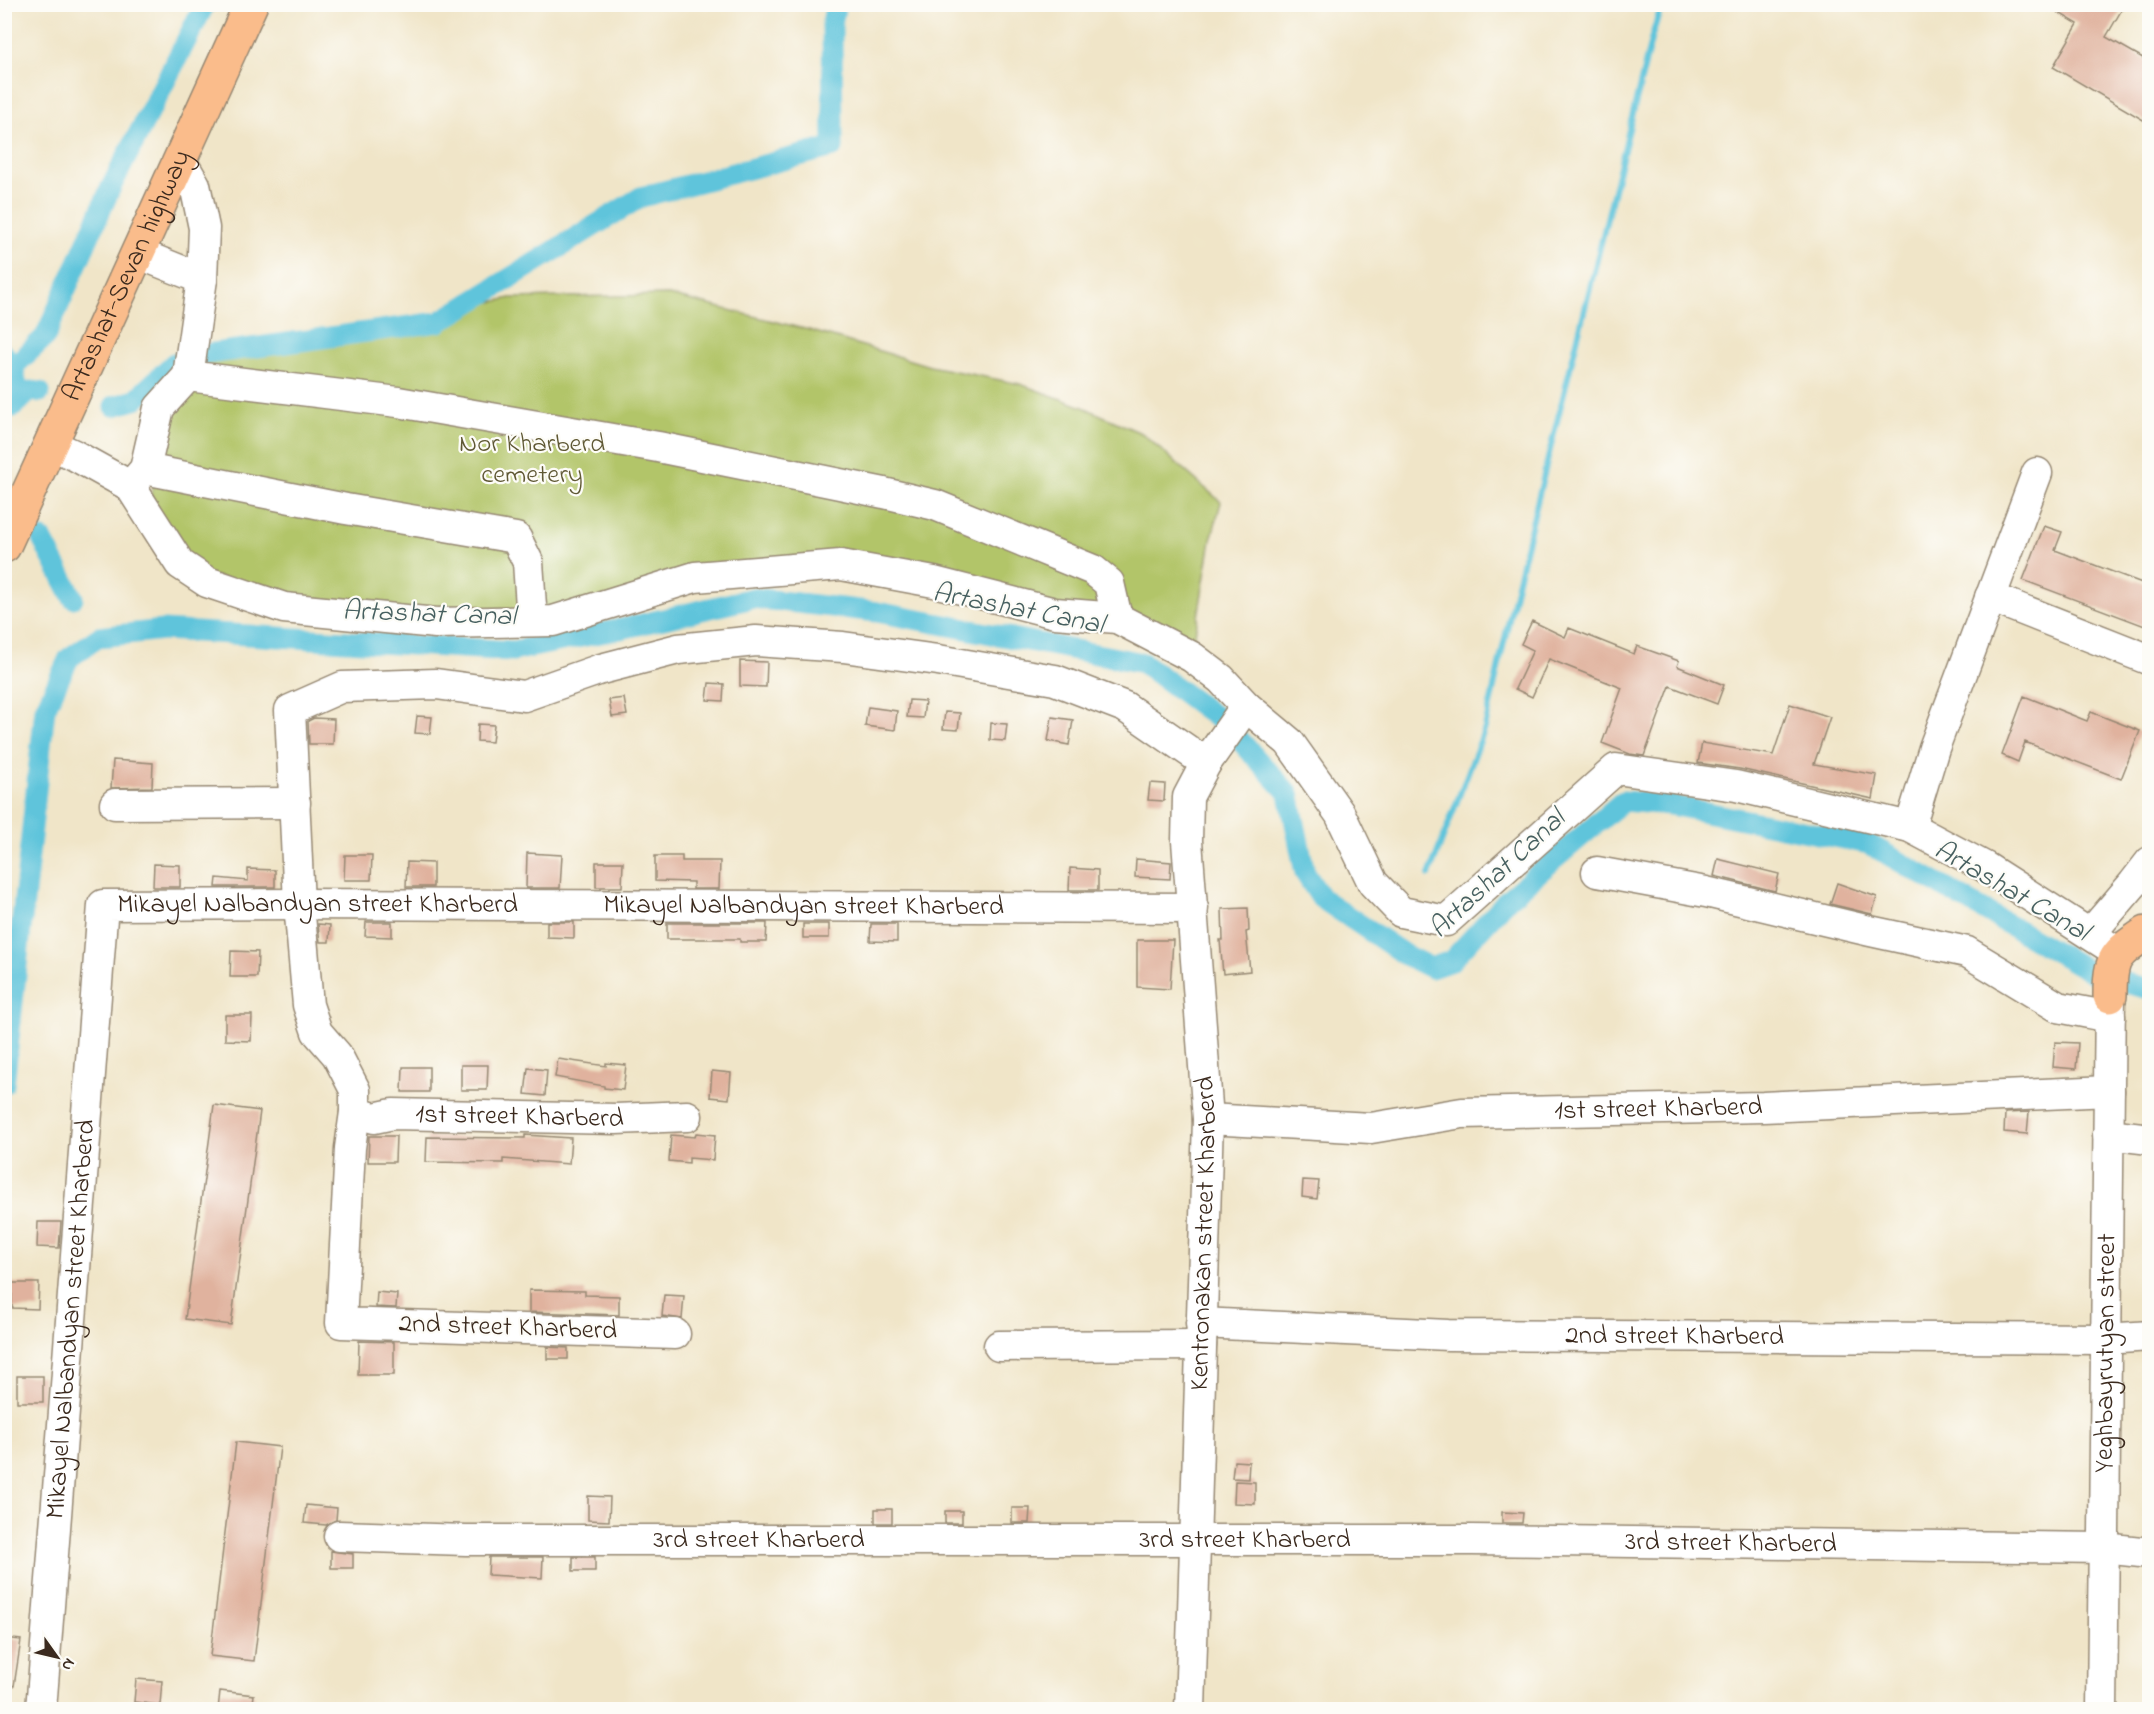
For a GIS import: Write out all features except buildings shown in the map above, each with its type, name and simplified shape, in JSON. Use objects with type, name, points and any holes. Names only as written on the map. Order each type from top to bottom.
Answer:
[{"type":"main road","name":"Artashat-Sevan highway","points":[[4,546],[251,4]]},
{"type":"main road","points":[[2112,983],[2146,933],[2150,933]]},
{"type":"street","points":[[180,159],[195,185],[204,228],[202,279],[188,375],[159,408],[138,478],[180,564],[207,582],[284,608],[436,623],[553,621],[695,577],[841,565],[934,582],[1056,613],[1117,618],[1192,657],[1221,679],[1246,706],[1289,742],[1340,814],[1373,883],[1401,912],[1446,921],[1616,769],[1736,786],[1910,827],[1985,867],[2090,934],[2112,983],[2058,1007],[1967,952],[1706,892],[1597,872]]},
{"type":"street","points":[[137,253],[202,279]]},
{"type":"street","points":[[188,375],[398,402],[646,444],[935,505],[1093,570],[1109,583],[1117,618]]},
{"type":"street","points":[[50,444],[138,478],[346,509],[516,538],[528,562],[532,621]]},
{"type":"street","points":[[1910,827],[1934,748],[2037,473]]},
{"type":"street","points":[[1990,597],[2150,660]]},
{"type":"street","points":[[355,1112],[355,1090],[337,1055],[317,1032],[308,1005],[299,904],[290,710],[342,687],[436,684],[524,696],[601,669],[678,649],[756,641],[874,651],[1056,680],[1125,706],[1206,763]]},
{"type":"street","name":"Kentronakan street Kharberd","points":[[1190,1710],[1208,1119],[1187,842],[1188,796],[1206,763],[1246,706]]},
{"type":"street","points":[[115,804],[295,803]]},
{"type":"street","points":[[2090,934],[2150,862]]},
{"type":"street","name":"Mikayel Nalbandyan street Kharberd","points":[[41,1710],[104,905],[1193,908]]},
{"type":"street","name":"Yeghbayrutyan street","points":[[2103,1710],[2108,1134],[2112,983]]},
{"type":"street","name":"1st street Kharberd","points":[[1208,1119],[1371,1128],[1462,1113],[1763,1107],[2109,1091]]},
{"type":"street","name":"1st street Kharberd","points":[[355,1112],[374,1118],[393,1114],[616,1119],[687,1116]]},
{"type":"street","name":"2nd street Kharberd","points":[[355,1112],[350,1148],[341,1323],[675,1334]]},
{"type":"street","points":[[2108,1134],[2150,1139]]},
{"type":"street","name":"2nd street Kharberd","points":[[999,1346],[1201,1334],[2106,1339],[2150,1336]]},
{"type":"street","name":"3rd street Kharberd","points":[[339,1536],[466,1540],[1472,1540],[2104,1548],[2150,1553]]},
{"type":"green space","name":"Nor Kharberd cemetery","points":[[669,295],[809,330],[930,366],[1020,384],[1083,407],[1143,434],[1221,502],[1211,540],[1193,646],[880,569],[702,569],[556,625],[337,607],[193,571],[149,504],[169,405],[206,353],[336,333],[511,298]]},
{"type":"waterway","points":[[13,367],[45,337],[111,187],[205,4]]},
{"type":"waterway","points":[[200,355],[439,322],[641,197],[833,147],[832,23],[836,4]]},
{"type":"waterway","points":[[1429,875],[1485,728],[1517,584],[1652,36],[1662,4]]},
{"type":"waterway","points":[[4,354],[13,367],[20,401]]},
{"type":"waterway","points":[[114,406],[135,400],[174,363]]},
{"type":"waterway","points":[[13,407],[30,391],[40,392]]},
{"type":"waterway","points":[[42,539],[73,598]]},
{"type":"waterway","name":"Artashat Canal","points":[[4,1084],[45,709],[69,658],[99,637],[163,630],[513,651],[753,598],[877,612],[1143,663],[1224,723],[1289,794],[1305,873],[1321,898],[1405,955],[1431,968],[1451,961],[1508,899],[1623,801],[1670,805],[1869,844],[2098,976],[2150,989]]}]
